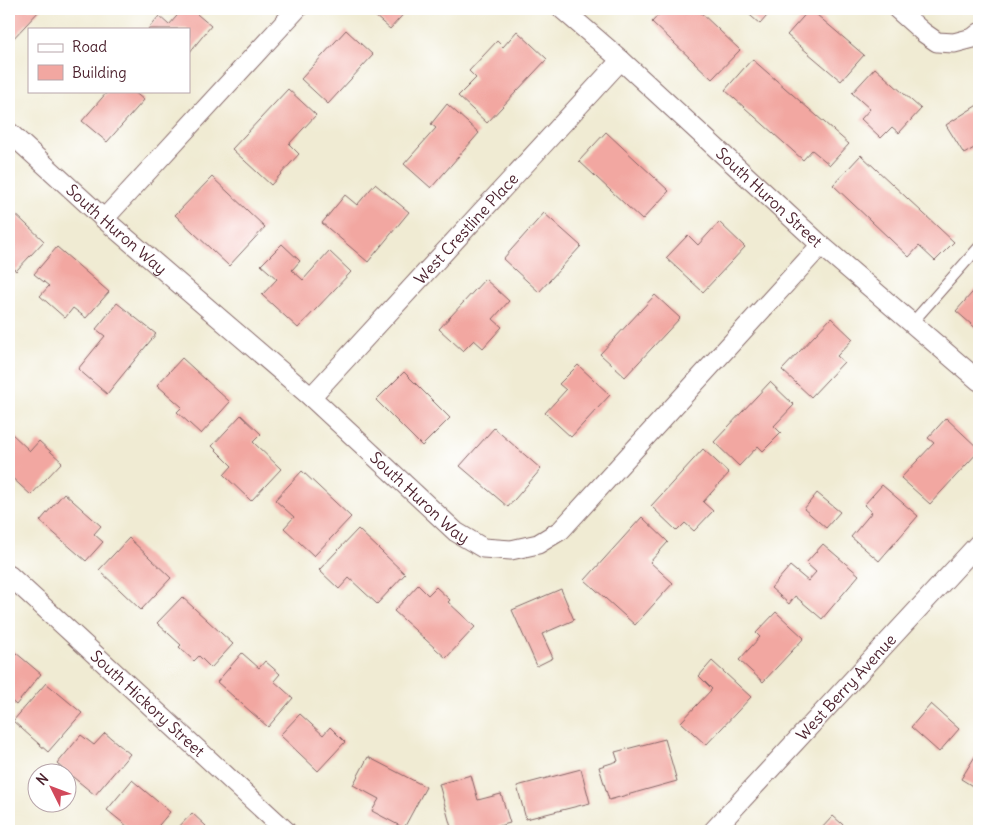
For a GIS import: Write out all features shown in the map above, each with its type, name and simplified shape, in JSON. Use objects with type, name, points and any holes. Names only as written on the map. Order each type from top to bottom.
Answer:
[{"type":"street","points":[[104,219],[297,9]]},
{"type":"street","name":"South Huron Street","points":[[562,9],[621,60],[821,245],[979,381]]},
{"type":"street","points":[[897,9],[937,42],[954,43],[973,38],[979,33]]},
{"type":"street","name":"West Crestline Place","points":[[311,397],[621,60]]},
{"type":"street","name":"South Huron Way","points":[[9,132],[104,219],[311,397],[456,532],[483,548],[511,550],[538,544],[560,530],[821,245]]},
{"type":"street","name":"West Berry Avenue","points":[[713,831],[979,543]]},
{"type":"street","name":"South Hickory Street","points":[[9,575],[286,831]]},
{"type":"lane","points":[[912,323],[979,247]]},
{"type":"building","points":[[9,9],[41,9],[9,43]]},
{"type":"building","points":[[183,9],[191,9],[211,26],[190,52],[190,28],[149,28],[159,16],[169,25]]},
{"type":"building","points":[[367,9],[408,9],[390,29]]},
{"type":"building","points":[[664,9],[697,9],[740,50],[712,79],[652,22]]},
{"type":"building","points":[[743,9],[773,9],[760,24]]},
{"type":"building","points":[[810,9],[864,55],[841,81],[787,35]]},
{"type":"building","points":[[346,30],[373,55],[328,104],[301,79]]},
{"type":"building","points":[[517,31],[547,59],[487,123],[458,96],[476,78],[469,71],[497,41],[503,47]]},
{"type":"building","points":[[752,59],[849,144],[830,165],[812,150],[803,160],[725,90]]},
{"type":"building","points":[[875,68],[921,109],[899,133],[892,127],[881,138],[861,119],[870,109],[852,93]]},
{"type":"building","points":[[288,89],[316,115],[289,144],[299,154],[271,185],[232,149]]},
{"type":"building","points":[[107,92],[134,92],[144,100],[107,142],[82,121]]},
{"type":"building","points":[[447,104],[479,133],[431,188],[404,164],[436,128],[431,124]]},
{"type":"building","points":[[979,104],[979,145],[964,154],[946,125]]},
{"type":"building","points":[[606,132],[669,191],[642,220],[579,161]]},
{"type":"building","points":[[861,155],[954,242],[935,261],[919,246],[909,257],[833,185]]},
{"type":"building","points":[[212,177],[265,227],[229,266],[175,215]]},
{"type":"building","points":[[375,184],[409,212],[368,262],[322,223],[345,195],[357,205]]},
{"type":"building","points":[[9,208],[44,241],[16,271],[9,265]]},
{"type":"building","points":[[544,213],[581,246],[539,292],[503,259]]},
{"type":"building","points":[[719,222],[745,247],[703,292],[666,258],[688,235],[698,245]]},
{"type":"building","points":[[282,244],[300,261],[292,270],[303,280],[329,251],[351,272],[298,328],[262,295],[277,279],[261,265]]},
{"type":"building","points":[[57,247],[109,292],[86,318],[73,308],[65,318],[40,296],[49,286],[34,274]]},
{"type":"building","points":[[485,279],[509,301],[493,319],[502,327],[483,348],[474,340],[463,351],[439,329]]},
{"type":"building","points":[[979,285],[979,331],[956,311]]},
{"type":"building","points":[[655,295],[680,318],[625,377],[600,354]]},
{"type":"building","points":[[117,303],[156,334],[107,394],[78,369],[105,336],[96,329]]},
{"type":"building","points":[[831,318],[853,339],[837,356],[844,362],[811,397],[782,370]]},
{"type":"building","points":[[182,358],[230,402],[201,434],[177,412],[182,407],[157,385]]},
{"type":"building","points":[[578,365],[610,395],[571,437],[545,413],[566,390],[559,384]]},
{"type":"building","points":[[404,372],[450,418],[422,446],[376,400]]},
{"type":"building","points":[[770,382],[794,405],[774,426],[781,433],[763,451],[758,446],[739,466],[714,442]]},
{"type":"building","points":[[241,415],[261,434],[253,442],[281,469],[251,501],[224,475],[232,466],[212,446]]},
{"type":"building","points":[[946,418],[979,451],[930,504],[901,478],[934,443],[928,438]]},
{"type":"building","points":[[494,428],[541,469],[508,507],[460,466]]},
{"type":"building","points":[[9,431],[30,451],[39,441],[62,462],[31,495],[9,475]]},
{"type":"building","points":[[703,449],[729,473],[703,502],[713,511],[694,531],[685,523],[677,531],[651,506]]},
{"type":"building","points":[[302,471],[351,517],[314,556],[284,528],[294,517],[275,500]]},
{"type":"building","points":[[882,485],[918,516],[879,561],[851,537],[872,512],[864,505]]},
{"type":"building","points":[[64,493],[101,526],[94,534],[103,542],[86,561],[40,521]]},
{"type":"building","points":[[817,493],[840,512],[826,528],[804,509]]},
{"type":"building","points":[[642,517],[668,542],[650,562],[673,583],[635,625],[585,580]]},
{"type":"building","points":[[358,529],[405,574],[377,604],[349,578],[339,589],[319,570]]},
{"type":"building","points":[[129,538],[171,578],[141,610],[99,570]]},
{"type":"building","points":[[823,544],[859,575],[822,619],[795,596],[789,604],[771,588],[790,566],[808,581],[816,572],[806,563]]},
{"type":"building","points":[[418,585],[428,595],[436,587],[450,600],[448,602],[475,627],[446,658],[394,611]]},
{"type":"building","points":[[561,589],[574,620],[542,634],[553,658],[537,666],[512,610]]},
{"type":"building","points":[[182,597],[233,644],[211,668],[199,656],[194,661],[179,647],[181,645],[157,623]]},
{"type":"building","points":[[776,612],[804,638],[763,682],[739,660],[760,637],[756,633]]},
{"type":"building","points":[[9,647],[41,674],[16,705],[9,699]]},
{"type":"building","points":[[242,653],[259,668],[265,661],[280,674],[274,681],[293,698],[268,727],[217,682]]},
{"type":"building","points":[[712,661],[751,697],[706,745],[681,722],[712,689],[699,676]]},
{"type":"building","points":[[46,683],[82,713],[48,752],[13,721]]},
{"type":"building","points":[[931,704],[959,729],[939,752],[911,727]]},
{"type":"building","points":[[300,714],[323,735],[330,727],[345,742],[318,771],[280,735]]},
{"type":"building","points":[[105,733],[130,754],[95,795],[78,781],[78,762],[59,762],[81,735],[94,745]]},
{"type":"building","points":[[665,739],[677,781],[609,800],[599,767],[618,761],[615,752]]},
{"type":"building","points":[[979,750],[979,790],[961,779]]},
{"type":"building","points":[[368,757],[426,787],[404,828],[372,811],[379,799],[353,785]]},
{"type":"building","points":[[581,769],[590,803],[526,819],[517,786]]},
{"type":"building","points":[[471,775],[478,800],[501,794],[510,823],[480,831],[452,831],[439,784]]},
{"type":"building","points":[[132,780],[170,812],[154,831],[133,831],[107,810]]},
{"type":"building","points":[[192,813],[206,826],[201,831],[175,831]]},
{"type":"building","points":[[833,816],[850,831],[819,831]]}]
